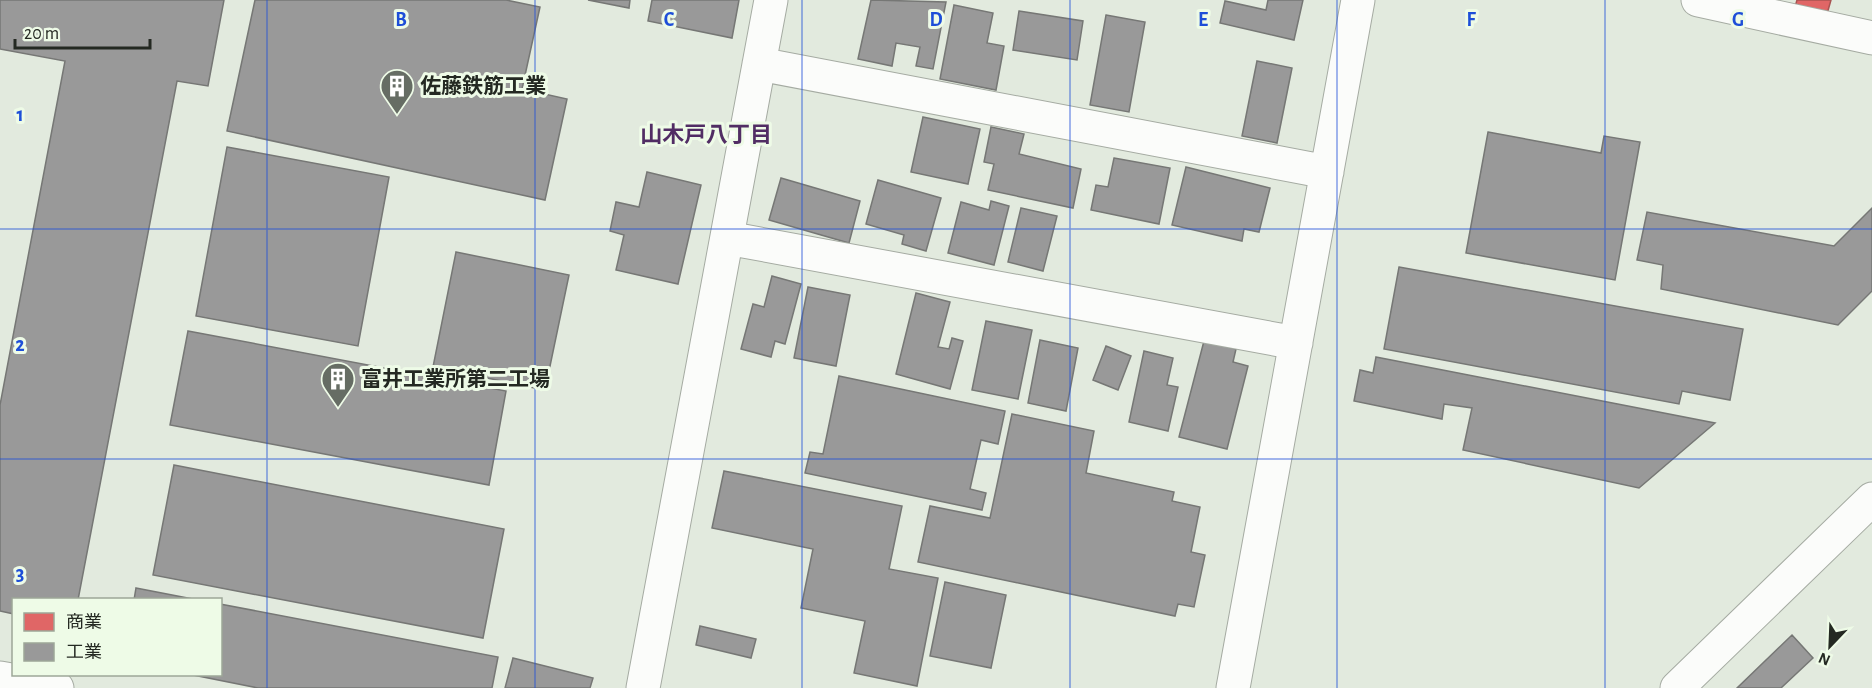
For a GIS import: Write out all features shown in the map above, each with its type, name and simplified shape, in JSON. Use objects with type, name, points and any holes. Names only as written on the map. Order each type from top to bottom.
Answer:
[{"type":"street","points":[[643,688],[771,0]]},
{"type":"street","points":[[1233,688],[1358,0]]},
{"type":"street","points":[[1698,0],[1872,38]]},
{"type":"street","points":[[759,64],[1327,172]]},
{"type":"street","points":[[727,238],[1296,343]]},
{"type":"street","points":[[1677,688],[1872,499]]},
{"type":"street","points":[[0,678],[57,688]]},
{"type":"building: 商業","points":[[1797,0],[1831,0],[1827,14],[1795,7]]},
{"type":"building: 工業","points":[[0,0],[224,0],[208,86],[177,81],[78,598],[12,598],[12,614],[0,611],[0,405],[65,61],[0,49]]},
{"type":"building: 工業","name":"佐藤鉄筋工業","points":[[255,0],[506,0],[540,7],[522,89],[567,99],[545,200],[227,131]]},
{"type":"building: 工業","points":[[588,0],[630,0],[629,8]]},
{"type":"building: 工業","points":[[652,0],[739,0],[732,38],[648,21]]},
{"type":"building: 工業","points":[[871,0],[946,2],[933,69],[916,66],[920,47],[896,43],[892,66],[858,59]]},
{"type":"building: 工業","points":[[1268,0],[1303,0],[1294,40],[1220,23],[1225,1],[1266,10]]},
{"type":"building: 工業","points":[[954,5],[993,13],[987,43],[1004,46],[996,90],[940,79]]},
{"type":"building: 工業","points":[[1019,11],[1083,21],[1077,60],[1013,50]]},
{"type":"building: 工業","points":[[1106,15],[1145,22],[1129,112],[1090,105]]},
{"type":"building: 工業","points":[[1257,61],[1292,68],[1277,143],[1242,136]]},
{"type":"building: 工業","points":[[923,117],[980,129],[968,184],[911,172]]},
{"type":"building: 工業","points":[[991,127],[1024,134],[1019,154],[1081,169],[1073,208],[988,190],[994,164],[984,162]]},
{"type":"building: 工業","points":[[1488,132],[1601,153],[1604,136],[1640,142],[1615,280],[1466,253]]},
{"type":"building: 工業","points":[[227,147],[389,177],[358,346],[196,316]]},
{"type":"building: 工業","points":[[1114,158],[1170,168],[1159,224],[1091,210],[1096,185],[1108,187]]},
{"type":"building: 工業","points":[[1186,167],[1270,188],[1259,232],[1244,229],[1242,241],[1172,225]]},
{"type":"building: 工業","points":[[647,172],[701,185],[678,284],[616,270],[624,235],[610,231],[616,202],[639,207]]},
{"type":"building: 工業","points":[[781,178],[860,201],[849,243],[769,220]]},
{"type":"building: 工業","points":[[878,180],[941,198],[926,251],[902,244],[904,235],[866,224]]},
{"type":"building: 工業","points":[[991,201],[1009,206],[994,265],[948,253],[961,202],[989,210]]},
{"type":"building: 工業","points":[[1021,208],[1057,216],[1043,271],[1008,262]]},
{"type":"building: 工業","points":[[1872,208],[1872,291],[1838,325],[1661,289],[1663,265],[1637,260],[1647,212],[1834,246]]},
{"type":"building: 工業","points":[[456,252],[569,275],[545,390],[433,367]]},
{"type":"building: 工業","points":[[1399,267],[1743,329],[1730,400],[1682,391],[1679,404],[1384,349]]},
{"type":"building: 工業","points":[[772,276],[801,284],[785,344],[775,341],[771,357],[741,349],[753,304],[764,307]]},
{"type":"building: 工業","points":[[808,287],[850,295],[836,366],[794,358]]},
{"type":"building: 工業","points":[[916,293],[950,302],[938,347],[949,349],[952,338],[963,341],[950,389],[896,374]]},
{"type":"building: 工業","points":[[986,321],[1032,330],[1018,399],[972,390]]},
{"type":"building: 工業","name":"富井工業所第二工場","points":[[188,331],[506,391],[489,485],[170,425]]},
{"type":"building: 工業","points":[[1040,340],[1078,348],[1066,411],[1028,403]]},
{"type":"building: 工業","points":[[1204,341],[1236,349],[1233,362],[1248,366],[1227,449],[1179,437]]},
{"type":"building: 工業","points":[[1106,346],[1131,356],[1118,390],[1093,380]]},
{"type":"building: 工業","points":[[1144,351],[1173,358],[1167,385],[1178,387],[1168,431],[1129,422]]},
{"type":"building: 工業","points":[[1376,357],[1715,423],[1639,488],[1463,450],[1472,408],[1444,404],[1442,419],[1354,401],[1360,370],[1373,373]]},
{"type":"building: 工業","points":[[839,376],[1005,411],[998,444],[981,440],[970,489],[986,493],[982,510],[805,473],[810,452],[823,454]]},
{"type":"building: 工業","points":[[1012,414],[1094,431],[1086,473],[1174,492],[1172,501],[1200,507],[1191,552],[1205,555],[1194,607],[1178,604],[1175,616],[918,562],[930,506],[990,518]]},
{"type":"building: 工業","points":[[174,465],[504,529],[483,638],[153,575]]},
{"type":"building: 工業","points":[[724,471],[902,506],[889,569],[938,578],[917,686],[854,673],[865,621],[801,608],[813,549],[712,528]]},
{"type":"building: 工業","points":[[945,582],[1006,595],[991,668],[930,656]]},
{"type":"building: 工業","points":[[136,588],[188,598],[134,598]]},
{"type":"building: 工業","points":[[222,604],[498,657],[492,688],[258,688],[198,676],[222,676]]},
{"type":"building: 工業","points":[[700,626],[756,639],[751,658],[696,645]]},
{"type":"building: 工業","points":[[1792,635],[1813,658],[1781,688],[1737,688]]},
{"type":"building: 工業","points":[[513,658],[593,678],[590,688],[505,688]]},
{"type":"place","name":"佐藤鉄筋工業","points":[[397,115]]},
{"type":"place","name":"富井工業所第二工場","points":[[338,408]]},
{"type":"district","name":"山木戸八丁目","points":[[706,134]]}]
